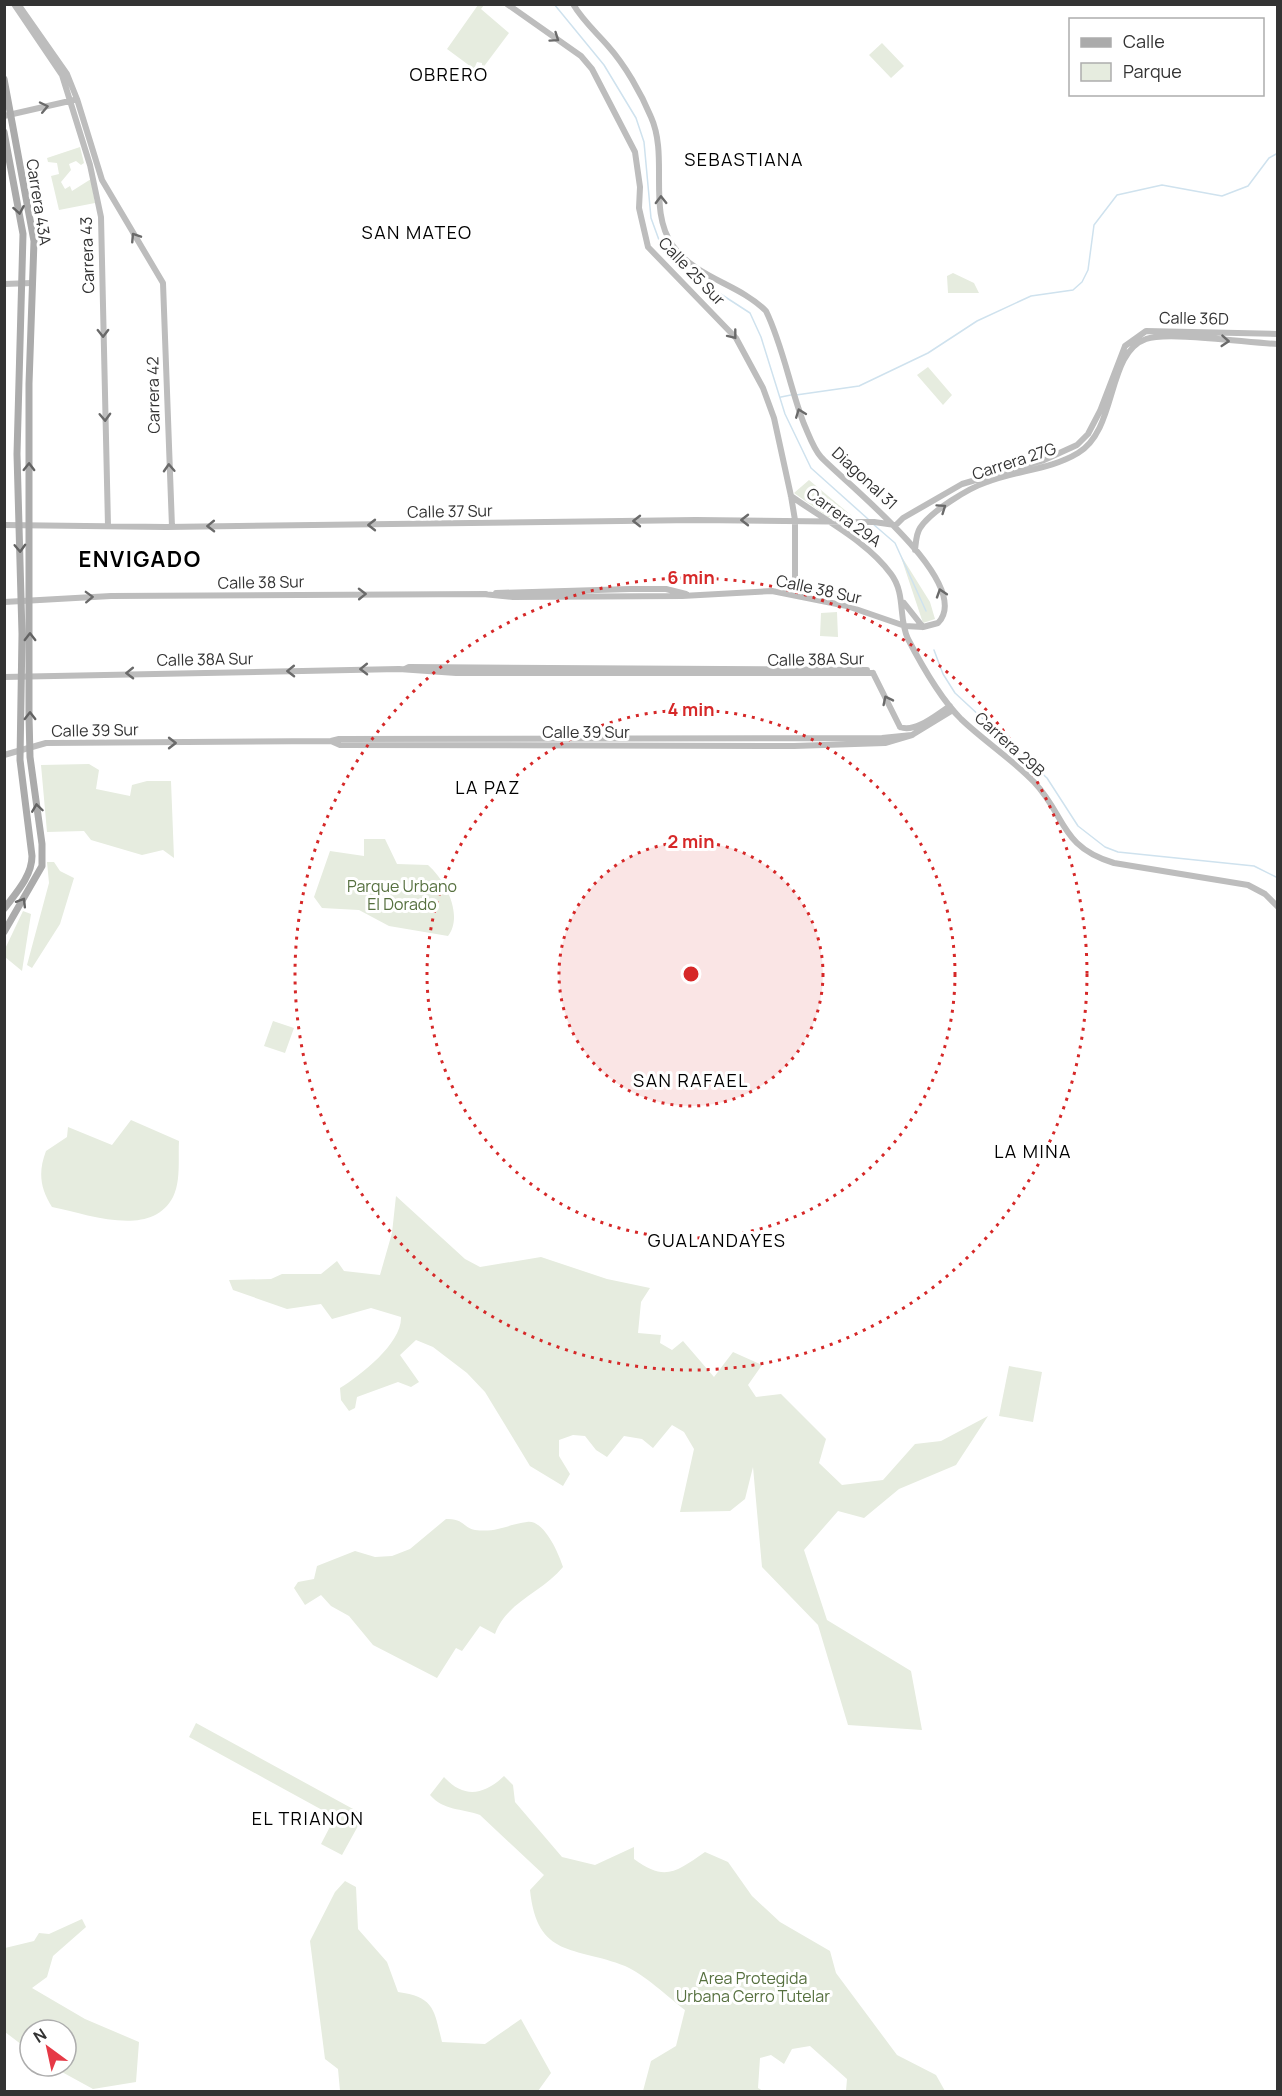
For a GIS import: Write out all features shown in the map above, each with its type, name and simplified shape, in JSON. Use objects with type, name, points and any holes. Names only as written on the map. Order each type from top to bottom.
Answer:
[{"type":"main road","name":"Carrera 43A","points":[[4,79],[8,115],[33,230],[28,525],[30,748],[42,866],[4,932]]},
{"type":"main road","name":"Carrera 43A","points":[[4,132],[23,234],[17,454],[21,600],[20,775],[32,866],[4,909]]},
{"type":"street","name":"Carrera 43","points":[[16,4],[62,75],[74,100],[104,186],[154,265]]},
{"type":"street","name":"Calle 25 Sur","points":[[507,4],[581,56],[593,72],[635,152],[640,187],[639,208],[648,247],[723,323],[744,350],[769,403],[791,496],[795,520],[795,594]]},
{"type":"street","name":"Diagonal 31","points":[[573,4],[586,24],[609,47],[651,115],[659,155],[662,222],[673,246],[697,270],[748,297],[766,311],[790,385],[819,455],[896,525],[937,582],[944,605],[943,616],[938,623],[923,627]]},
{"type":"street","name":"Carrera 43","points":[[74,100],[101,217],[108,526]]},
{"type":"street","points":[[8,115],[74,100]]},
{"type":"street","name":"Carrera 42","points":[[154,265],[164,289],[172,527]]},
{"type":"street","points":[[4,284],[32,283]]},
{"type":"street","name":"Calle 36D","points":[[1111,389],[1125,346],[1146,331],[1278,334]]},
{"type":"street","name":"Calle 36D","points":[[1111,389],[1122,364],[1134,346],[1147,338],[1183,337],[1278,344]]},
{"type":"street","name":"Carrera 27G","points":[[896,525],[903,518],[962,484],[1044,460],[1077,445],[1092,428],[1111,389]]},
{"type":"street","name":"Carrera 27G","points":[[915,550],[918,533],[925,522],[969,490],[988,481],[1052,465],[1087,446],[1105,416],[1111,389]]},
{"type":"street","name":"Carrera 29A","points":[[791,496],[877,557],[898,584],[905,626]]},
{"type":"street","name":"Calle 37 Sur","points":[[4,525],[172,527],[795,520],[874,522],[896,525]]},
{"type":"street","name":"Calle 38 Sur","points":[[4,602],[30,599],[483,594],[630,589],[666,589],[690,595],[772,591],[795,594],[905,626]]},
{"type":"street","points":[[902,600],[923,627]]},
{"type":"street","points":[[883,618],[910,641]]},
{"type":"street","points":[[905,626],[923,627]]},
{"type":"street","name":"Carrera 29B","points":[[905,626],[910,641],[952,708],[1035,783],[1068,836],[1090,854],[1114,864],[1239,883],[1256,888],[1278,907]]},
{"type":"street","points":[[910,641],[914,627]]},
{"type":"street","name":"Calle 38A Sur","points":[[4,676],[405,669],[409,667],[859,669],[873,673],[900,727]]},
{"type":"street","points":[[894,736],[900,727],[906,729],[918,726],[952,708]]},
{"type":"street","name":"Calle 39 Sur","points":[[331,741],[340,745],[794,746],[885,743],[912,735],[952,708]]},
{"type":"street","name":"Calle 39 Sur","points":[[4,755],[46,743],[331,741],[339,739],[623,740],[912,735]]},
{"type":"green space","points":[[478,5],[484,5],[481,9],[509,33],[482,69],[482,63],[477,62],[474,69],[447,49]]},
{"type":"green space","points":[[882,43],[904,66],[891,78],[869,55]]},
{"type":"green space","points":[[80,147],[84,163],[81,165],[76,161],[69,164],[71,170],[61,182],[65,189],[70,186],[72,191],[91,179],[95,203],[59,210],[51,176],[59,174],[57,163],[48,162],[47,158]]},
{"type":"green space","points":[[953,273],[974,283],[979,293],[948,293],[947,276]]},
{"type":"green space","points":[[928,367],[952,395],[943,405],[917,375]]},
{"type":"green space","points":[[809,480],[852,516],[828,517],[794,493]]},
{"type":"green space","points":[[900,554],[930,602],[935,619],[923,623]]},
{"type":"green space","points":[[837,612],[838,637],[820,636],[821,613]]},
{"type":"green space","points":[[89,764],[99,770],[96,789],[130,796],[132,785],[147,781],[171,781],[174,858],[163,850],[142,855],[91,840],[84,831],[47,832],[41,765]]},
{"type":"green space","name":"Parque Urbano El Dorado","points":[[364,839],[385,839],[397,864],[428,865],[441,879],[453,908],[454,918],[448,936],[389,926],[359,910],[322,908],[314,897],[330,851],[364,856]]},
{"type":"green space","points":[[47,862],[54,862],[60,871],[74,878],[60,924],[32,968],[27,965],[49,883]]},
{"type":"green space","points":[[23,911],[31,914],[22,971],[5,957],[4,951]]},
{"type":"green space","points":[[273,1021],[294,1028],[285,1053],[264,1046]]},
{"type":"green space","points":[[131,1120],[179,1141],[176,1191],[163,1210],[150,1217],[118,1220],[52,1207],[45,1193],[41,1173],[46,1151],[67,1137],[68,1127],[112,1145]]},
{"type":"green space","points":[[396,1196],[465,1259],[480,1267],[541,1257],[607,1279],[650,1288],[641,1302],[638,1333],[661,1335],[660,1343],[672,1350],[683,1341],[714,1377],[733,1352],[762,1365],[748,1385],[756,1397],[781,1394],[826,1439],[819,1463],[842,1485],[883,1480],[915,1444],[941,1441],[988,1416],[956,1465],[899,1489],[864,1518],[838,1511],[804,1550],[827,1620],[911,1671],[922,1730],[848,1725],[818,1625],[762,1567],[753,1467],[745,1499],[730,1511],[680,1512],[694,1449],[684,1432],[672,1425],[653,1448],[642,1439],[624,1436],[607,1457],[596,1450],[585,1436],[573,1435],[559,1440],[559,1456],[570,1474],[563,1486],[530,1466],[485,1392],[467,1373],[433,1347],[416,1340],[400,1355],[419,1382],[411,1387],[398,1382],[357,1397],[355,1408],[349,1411],[341,1400],[340,1388],[369,1367],[388,1347],[400,1327],[401,1317],[371,1308],[332,1319],[321,1304],[287,1309],[233,1290],[229,1280],[271,1279],[282,1274],[321,1274],[337,1261],[344,1271],[380,1275],[392,1233]]},
{"type":"green space","points":[[1009,1366],[1042,1372],[1033,1422],[999,1416]]},
{"type":"green space","points":[[446,1519],[456,1520],[471,1529],[483,1531],[520,1523],[533,1523],[545,1531],[550,1538],[563,1567],[555,1576],[516,1605],[500,1623],[495,1634],[480,1626],[462,1651],[456,1648],[437,1678],[373,1645],[349,1616],[331,1606],[321,1595],[305,1605],[294,1588],[298,1582],[314,1579],[317,1566],[355,1551],[375,1557],[392,1556],[410,1549]]},
{"type":"green space","points":[[196,1723],[364,1815],[342,1855],[321,1844],[335,1817],[189,1737]]},
{"type":"green space","name":"Area Protegida Urbana Cerro Tutelar","points":[[504,1776],[513,1785],[515,1802],[562,1857],[595,1865],[634,1847],[634,1859],[662,1872],[678,1869],[705,1852],[728,1862],[752,1896],[780,1922],[830,1951],[836,1973],[897,2055],[936,2075],[945,2091],[846,2091],[847,2079],[810,2046],[792,2049],[784,2064],[771,2055],[760,2058],[758,2088],[763,2091],[643,2091],[651,2061],[676,2046],[685,2010],[648,1980],[625,1966],[561,1946],[550,1939],[541,1928],[534,1912],[530,1890],[544,1875],[480,1815],[447,1807],[430,1795],[444,1777],[459,1789],[474,1792],[489,1787]]},
{"type":"green space","points":[[345,1881],[356,1887],[358,1929],[387,1962],[398,1992],[419,1997],[431,2007],[442,2042],[485,2044],[521,2019],[551,2073],[538,2091],[340,2091],[338,2069],[325,2059],[310,1941],[335,1892]]},
{"type":"green space","points":[[82,1919],[86,1927],[53,1956],[47,1977],[32,1988],[85,2019],[139,2042],[136,2082],[93,2089],[73,2078],[78,2078],[78,2018],[18,2018],[18,2042],[5,2032],[5,1948],[34,1941],[39,1933],[49,1934]]},
{"type":"waterway","points":[[554,4],[604,65],[636,118],[644,142],[651,218],[663,251],[676,265],[750,313],[761,337],[785,414],[811,468],[868,519]]},
{"type":"waterway","points":[[796,395],[859,386],[928,353],[977,321],[1031,296],[1073,290],[1082,282],[1088,270],[1094,225],[1117,195],[1162,185],[1222,196],[1248,186],[1269,158],[1278,153]]},
{"type":"waterway","points":[[781,397],[791,395]]},
{"type":"waterway","points":[[873,524],[895,543],[926,611]]},
{"type":"waterway","points":[[934,650],[943,674],[955,693],[1047,778],[1078,826],[1105,847],[1118,852],[1254,866],[1278,878]]},
{"type":"district","name":"OBRERO","points":[[449,75]]},
{"type":"district","name":"SEBASTIANA","points":[[744,160]]},
{"type":"district","name":"SAN MATEO","points":[[417,233]]},
{"type":"district","name":"ENVIGADO","points":[[140,559]]},
{"type":"district","name":"LA PAZ","points":[[488,788]]},
{"type":"district","name":"SAN RAFAEL","points":[[691,1081]]},
{"type":"district","name":"LA MINA","points":[[1033,1152]]},
{"type":"district","name":"GUALANDAYES","points":[[717,1241]]},
{"type":"district","name":"EL TRIANON","points":[[308,1819]]}]
